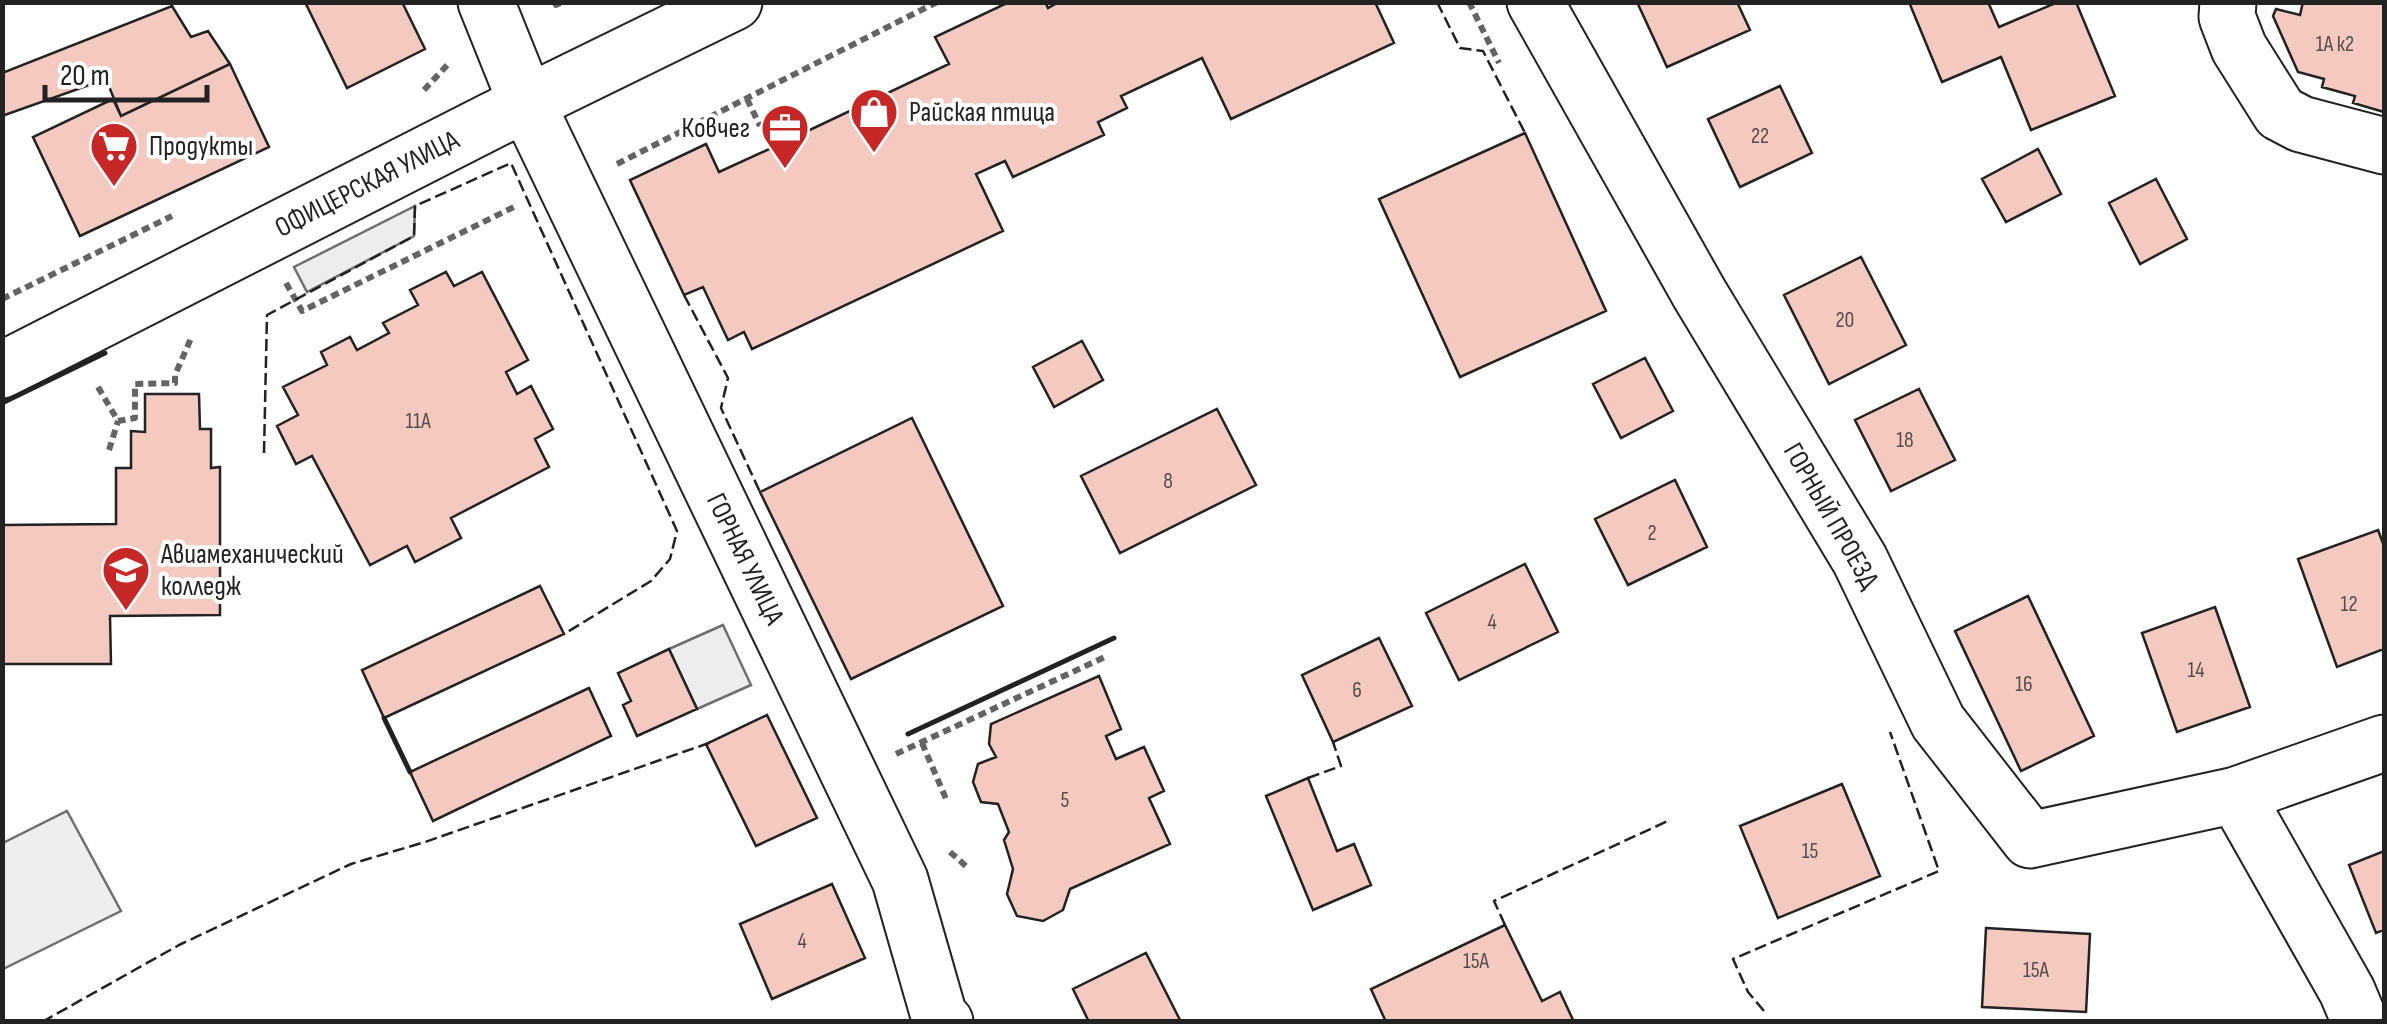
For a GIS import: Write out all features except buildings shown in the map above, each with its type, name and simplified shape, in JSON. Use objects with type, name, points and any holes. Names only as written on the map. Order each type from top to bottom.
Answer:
[{"type":"street","name":"ГОРНАЯ УЛИЦА","points":[[486,2],[526,104],[548,195],[900,880],[938,1020]]},
{"type":"street","name":"ОФИЦЕРСКАЯ УЛИЦА","points":[[2,370],[734,2]]},
{"type":"street","name":"ГОРНЫЙ ПРОЕЗД","points":[[1535,2],[1699,293],[1860,560],[1938,722],[2030,840],[2236,795],[2384,742]]},
{"type":"street","points":[[2228,2],[2227,17],[2239,48],[2280,113],[2301,124],[2384,146]]},
{"type":"street","points":[[2236,795],[2340,1011]]},
{"type":"path","points":[[294,300],[302,311],[548,195],[937,2]]},
{"type":"path","points":[[747,98],[760,126]]},
{"type":"path","points":[[118,421],[136,418],[135,384],[175,383],[197,326]]},
{"type":"path","points":[[98,387],[118,421],[109,450]]},
{"type":"path","points":[[947,802],[922,743],[1107,656]]},
{"type":"shaded area","points":[[415,206],[414,236],[307,292],[294,267]]},
{"type":"shaded area","points":[[723,625],[751,685],[697,709],[669,649]]},
{"type":"shaded area","points":[[67,811],[121,911],[3,969],[3,843]]},
{"type":"fence","points":[[1437,2],[1460,48],[1483,51],[1525,133]]},
{"type":"fence","points":[[264,453],[267,315],[414,236],[415,206],[511,163],[677,531],[670,559],[651,581],[564,634]]},
{"type":"fence","points":[[684,295],[728,378],[721,408],[760,492]]},
{"type":"fence","points":[[1764,1011],[1748,992],[1733,959],[1939,871],[1890,732]]},
{"type":"fence","points":[[1308,778],[1341,766],[1333,742]]},
{"type":"fence","points":[[42,1022],[179,945],[351,864],[709,743]]},
{"type":"fence","points":[[1505,925],[1494,901],[1670,820]]},
{"type":"wall","points":[[2,403],[105,353]]},
{"type":"wall","points":[[908,734],[1114,638]]},
{"type":"wall","points":[[384,718],[410,772]]},
{"type":"place","name":"Райская птица","points":[[874,154]]},
{"type":"place","name":"Ковчег","points":[[785,170]]},
{"type":"place","name":"Продукты","points":[[114,188]]},
{"type":"place","name":"Авиамеханический колледж","points":[[126,612]]}]
